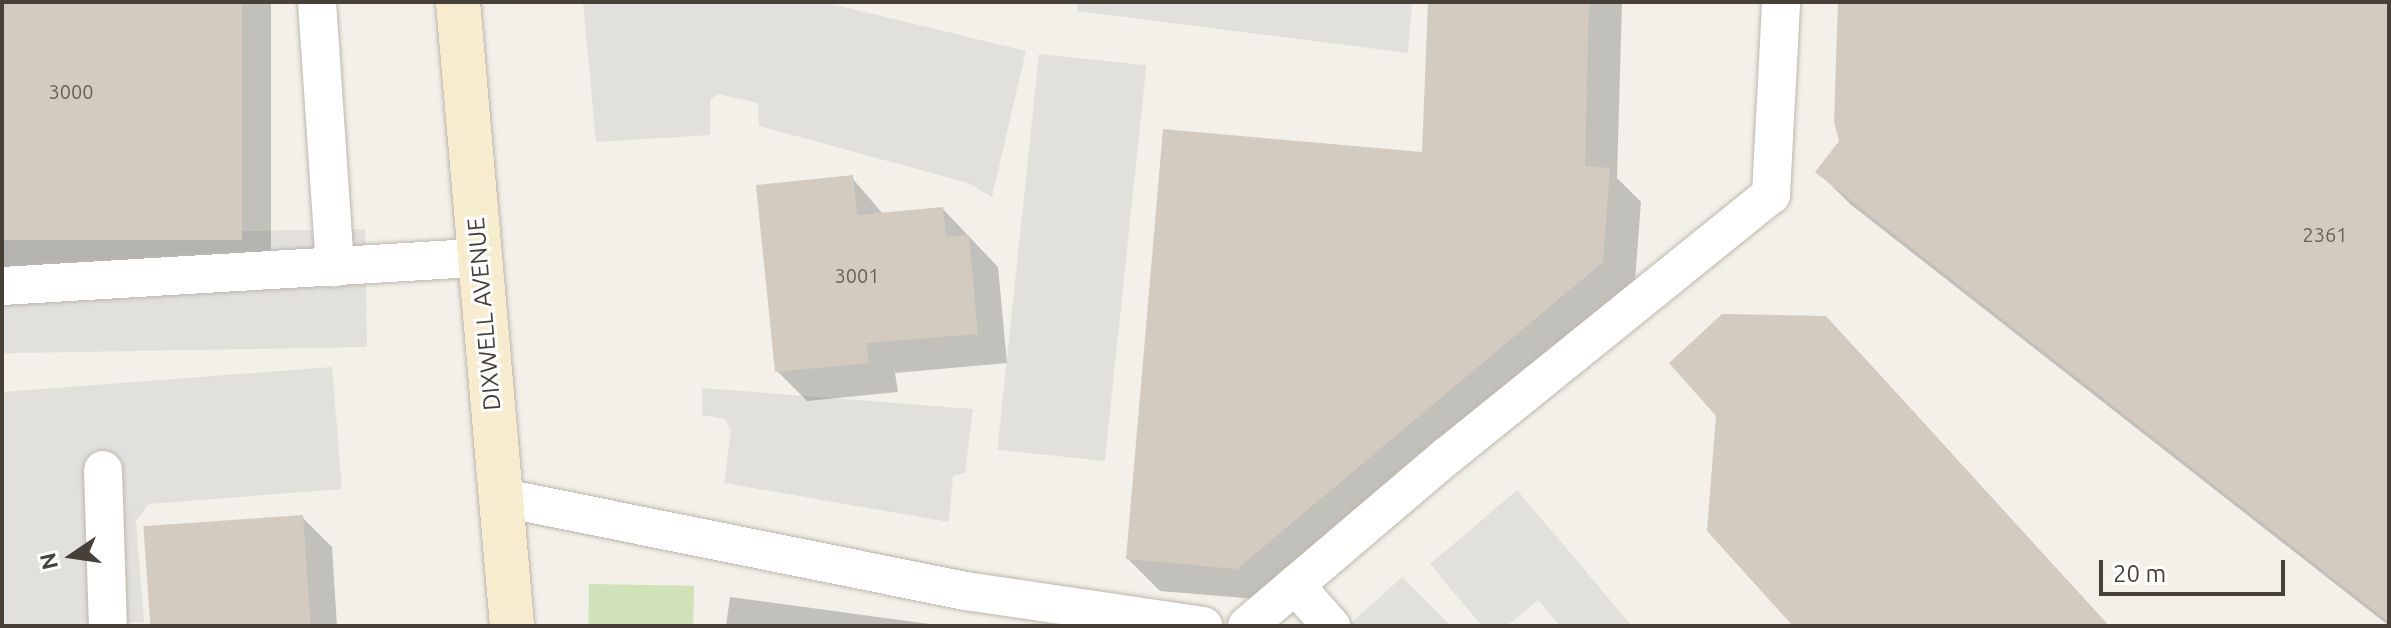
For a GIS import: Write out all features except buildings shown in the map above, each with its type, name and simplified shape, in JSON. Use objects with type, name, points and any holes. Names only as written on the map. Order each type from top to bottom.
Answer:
[{"type":"main road","name":"DIXWELL AVENUE","points":[[458,2],[512,626]]},
{"type":"lane","points":[[317,2],[335,267]]},
{"type":"lane","points":[[1247,626],[1771,195],[1781,2]]},
{"type":"lane","points":[[2,286],[479,258]]},
{"type":"lane","points":[[103,470],[108,626]]},
{"type":"lane","points":[[499,497],[966,591],[1203,626]]},
{"type":"lane","points":[[1295,585],[1331,626]]},
{"type":"green space","points":[[589,584],[694,586],[693,626],[588,626]]},
{"type":"shaded area","points":[[583,2],[823,2],[1026,51],[992,197],[968,183],[759,126],[758,103],[718,94],[710,100],[710,135],[596,142]]},
{"type":"shaded area","points":[[1077,2],[1412,2],[1408,53],[1077,11]]},
{"type":"shaded area","points":[[1039,54],[1146,65],[1105,461],[997,450]]},
{"type":"shaded area","points":[[365,229],[367,347],[4,353],[2,235]]},
{"type":"shaded area","points":[[332,367],[342,489],[149,504],[136,521],[144,622],[2,626],[2,392]]},
{"type":"shaded area","points":[[702,388],[973,409],[965,473],[953,476],[949,522],[724,483],[731,431],[725,419],[702,415]]},
{"type":"shaded area","points":[[1517,490],[1632,626],[1560,626],[1538,600],[1507,626],[1482,626],[1430,564]]},
{"type":"shaded area","points":[[1402,577],[1451,626],[1348,626]]}]
